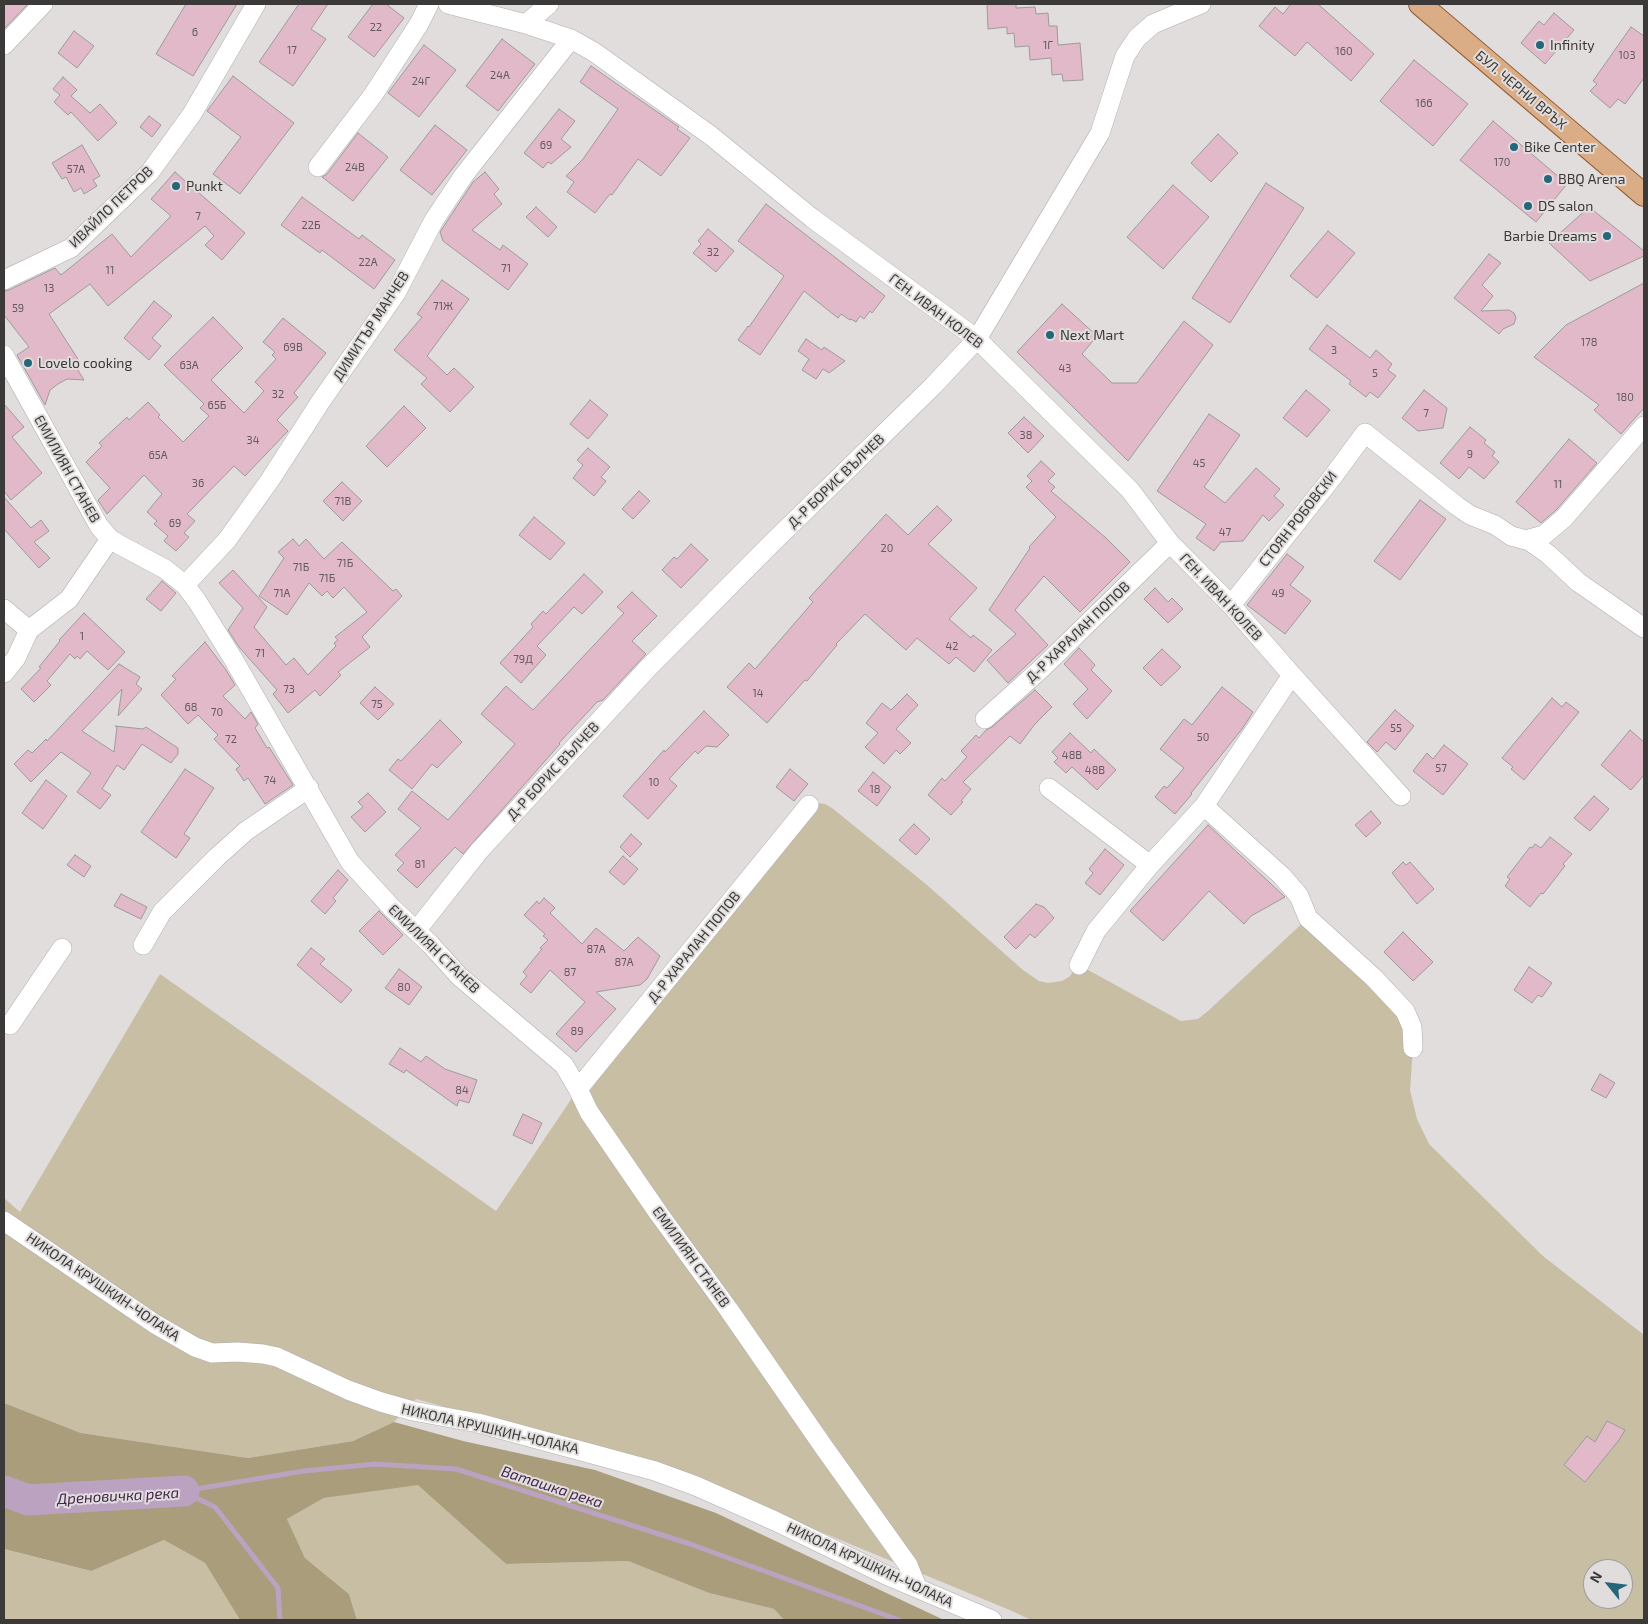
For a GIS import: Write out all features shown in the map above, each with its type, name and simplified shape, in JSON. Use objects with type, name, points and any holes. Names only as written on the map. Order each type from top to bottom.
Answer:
[{"type":"main road","name":"БУЛ. ЧЕРНИ ВРЪХ","points":[[1420,4],[1644,195]]},
{"type":"street","points":[[4,44],[43,4]]},
{"type":"street","name":"ИВАЙЛО ПЕТРОВ","points":[[4,280],[71,248],[150,172],[192,114],[256,4]]},
{"type":"street","points":[[318,167],[373,95],[419,24],[429,4]]},
{"type":"street","name":"ГЕН. ИВАН КОЛЕВ","points":[[448,4],[526,24],[572,39],[594,52],[710,135],[812,218],[977,338],[1130,490],[1170,543],[1231,604],[1401,796]]},
{"type":"street","points":[[526,24],[549,4]]},
{"type":"street","name":"Д-Р БОРИС ВЪЛЧЕВ","points":[[416,930],[479,850],[648,668],[770,545],[933,386],[977,338],[1100,132],[1125,56],[1137,38],[1153,24],[1201,4]]},
{"type":"street","name":"ДИМИТЪР МАНЧЕВ","points":[[185,585],[227,540],[270,480],[396,293],[434,220],[464,175],[572,39]]},
{"type":"street","name":"ЕМИЛИЯН СТАНЕВ","points":[[4,355],[98,526],[110,539],[165,569],[185,585],[198,601],[309,788],[316,804],[350,862],[458,976],[564,1064],[588,1112],[908,1565],[917,1587]]},
{"type":"street","points":[[1528,540],[1544,534],[1564,518],[1644,426]]},
{"type":"street","name":"СТОЯН РОБОВСКИ","points":[[1231,604],[1331,479],[1365,433],[1470,515],[1495,526],[1511,536],[1528,540]]},
{"type":"street","points":[[4,673],[16,658],[29,630],[68,599],[110,539]]},
{"type":"street","points":[[1528,540],[1548,554],[1578,582],[1644,628]]},
{"type":"street","name":"Д-Р ХАРАЛАН ПОПОВ","points":[[985,719],[1042,668],[1170,543]]},
{"type":"street","points":[[4,609],[29,630]]},
{"type":"street","points":[[1079,965],[1096,930],[1150,865],[1204,806],[1292,675]]},
{"type":"street","points":[[143,945],[162,912],[217,857],[246,831],[309,788]]},
{"type":"street","points":[[1049,788],[1150,865]]},
{"type":"street","name":"Д-Р ХАРАЛАН ПОПОВ","points":[[578,1089],[809,805]]},
{"type":"street","points":[[1204,806],[1282,876],[1299,896],[1308,918],[1374,978],[1405,1012],[1412,1027],[1413,1048]]},
{"type":"street","points":[[10,1025],[62,948]]},
{"type":"street","name":"НИКОЛА КРУШКИН-ЧОЛАКА","points":[[4,1221],[155,1324],[195,1347],[212,1353],[238,1352],[277,1357],[348,1390],[413,1412],[478,1423],[655,1471],[714,1494],[775,1521],[886,1575],[992,1620]]},
{"type":"shaded area","points":[[817,803],[825,804],[832,808],[927,885],[1023,970],[1039,981],[1048,983],[1062,981],[1069,977],[1079,965],[1181,1021],[1198,1019],[1208,1011],[1308,918],[1388,993],[1413,1048],[1410,1090],[1417,1119],[1429,1144],[1543,1256],[1644,1335],[1644,1620],[1031,1620],[804,1525],[518,1427],[416,1399],[394,1422],[353,1441],[248,1458],[81,1433],[4,1403],[4,1198],[20,1212],[160,974],[496,1211],[578,1089]]},
{"type":"shaded area","points":[[4,1403],[81,1433],[248,1458],[353,1441],[394,1422],[463,1441],[595,1470],[716,1513],[944,1620],[784,1620],[774,1609],[709,1593],[628,1561],[506,1564],[418,1485],[324,1498],[287,1519],[305,1558],[349,1594],[357,1620],[240,1620],[205,1563],[164,1540],[91,1571],[4,1549]]},
{"type":"shaded area","points":[[418,1484],[506,1564],[628,1561],[709,1593],[774,1609],[784,1620],[357,1620],[349,1594],[305,1558],[287,1519],[324,1498]]},
{"type":"shaded area","points":[[164,1540],[205,1563],[240,1620],[4,1620],[4,1549],[90,1571]]},
{"type":"building","points":[[4,4],[28,4],[4,29]]},
{"type":"building","points":[[186,4],[237,4],[193,76],[156,54]]},
{"type":"building","points":[[299,4],[328,4],[311,29],[326,39],[293,86],[259,62]]},
{"type":"building","points":[[373,4],[386,4],[404,18],[374,57],[348,37]]},
{"type":"building","points":[[987,4],[1016,4],[1016,8],[1035,7],[1036,14],[1048,13],[1049,26],[1057,26],[1058,45],[1080,43],[1083,80],[1063,81],[1062,74],[1052,75],[1051,58],[1030,60],[1029,46],[1015,47],[1014,33],[1007,34],[1007,27],[988,29]]},
{"type":"building","points":[[1291,4],[1318,4],[1374,54],[1351,81],[1307,42],[1295,56],[1259,26],[1275,7],[1283,14]]},
{"type":"building","points":[[1554,13],[1574,30],[1545,64],[1521,43],[1539,21],[1544,25]]},
{"type":"building","points":[[1631,27],[1644,36],[1644,78],[1625,104],[1618,99],[1610,108],[1590,91],[1597,84],[1593,81]]},
{"type":"building","points":[[74,31],[94,46],[77,68],[58,53]]},
{"type":"building","points":[[502,39],[535,64],[498,111],[466,86]]},
{"type":"building","points":[[424,45],[456,70],[419,117],[388,93]]},
{"type":"building","points":[[1414,60],[1468,104],[1433,146],[1380,101]]},
{"type":"building","points":[[591,66],[679,127],[677,129],[690,138],[661,176],[638,159],[612,195],[610,194],[595,213],[567,192],[574,182],[566,176],[583,159],[618,109],[580,82]]},
{"type":"building","points":[[233,76],[294,123],[240,194],[213,174],[241,137],[207,111]]},
{"type":"building","points":[[63,77],[77,90],[71,96],[90,113],[100,104],[117,123],[98,141],[71,112],[68,115],[54,102],[60,95],[53,89]]},
{"type":"building","points":[[559,109],[575,121],[561,139],[571,147],[551,164],[548,162],[543,168],[524,153]]},
{"type":"building","points":[[149,116],[161,125],[152,137],[140,127]]},
{"type":"building","points":[[1493,121],[1567,184],[1536,222],[1460,160]]},
{"type":"building","points":[[435,125],[467,150],[432,195],[400,170]]},
{"type":"building","points":[[358,133],[388,157],[353,201],[322,177],[327,174]]},
{"type":"building","points":[[1218,134],[1238,153],[1211,182],[1191,163]]},
{"type":"building","points":[[82,145],[100,176],[93,180],[97,186],[84,194],[81,188],[74,192],[66,177],[62,179],[52,163]]},
{"type":"building","points":[[175,172],[245,233],[222,260],[205,245],[214,236],[205,226],[108,306],[90,284],[49,314],[78,359],[73,362],[84,380],[67,379],[58,384],[50,390],[45,405],[17,355],[29,347],[4,315],[4,291],[55,268],[61,275],[112,234],[131,257],[171,216],[151,199]]},
{"type":"building","points":[[485,172],[499,189],[494,194],[502,204],[472,230],[500,250],[503,245],[528,264],[508,290],[443,241],[440,232],[473,182]]},
{"type":"building","points":[[1266,183],[1304,208],[1230,323],[1192,298]]},
{"type":"building","points":[[1173,185],[1209,217],[1163,269],[1127,237]]},
{"type":"building","points":[[302,197],[359,239],[362,235],[395,260],[374,289],[322,250],[320,253],[281,225]]},
{"type":"building","points":[[766,204],[885,296],[872,313],[870,311],[864,319],[860,316],[856,322],[841,314],[838,318],[804,291],[760,355],[738,340],[784,276],[738,241]]},
{"type":"building","points":[[536,207],[557,227],[548,237],[526,217]]},
{"type":"building","points":[[1589,207],[1644,251],[1644,256],[1590,281],[1549,243]]},
{"type":"building","points":[[708,229],[734,251],[716,272],[693,253],[701,244],[698,241]]},
{"type":"building","points":[[1328,231],[1355,253],[1317,298],[1290,276]]},
{"type":"building","points":[[1489,254],[1501,263],[1482,285],[1493,296],[1481,311],[1509,310],[1514,313],[1516,318],[1514,324],[1503,329],[1499,334],[1454,298]]},
{"type":"building","points":[[442,280],[469,299],[427,356],[447,375],[454,368],[474,387],[450,412],[421,384],[427,378],[394,350],[422,317],[417,314]]},
{"type":"building","points":[[1644,283],[1644,408],[1621,434],[1594,410],[1599,405],[1534,357],[1566,325]]},
{"type":"building","points":[[154,301],[172,316],[152,338],[161,346],[149,360],[124,338]]},
{"type":"building","points":[[1062,304],[1097,336],[1082,354],[1112,383],[1137,383],[1184,321],[1213,345],[1128,461],[1017,352]]},
{"type":"building","points":[[213,317],[243,348],[211,380],[244,413],[264,391],[255,382],[276,359],[272,355],[275,352],[263,342],[283,318],[326,353],[294,393],[298,397],[277,420],[288,431],[245,476],[234,466],[187,514],[195,521],[184,533],[189,537],[176,551],[164,541],[168,536],[154,524],[157,521],[147,512],[162,494],[144,475],[107,514],[98,500],[110,488],[86,462],[102,446],[99,443],[127,417],[129,420],[148,402],[160,415],[158,417],[183,442],[209,416],[200,408],[204,404],[164,365]]},
{"type":"building","points":[[1327,325],[1370,358],[1376,350],[1392,364],[1388,370],[1396,376],[1378,398],[1370,392],[1366,397],[1349,384],[1351,381],[1309,349]]},
{"type":"building","points":[[806,339],[822,350],[824,347],[845,361],[829,373],[823,369],[816,379],[802,370],[809,359],[798,351]]},
{"type":"building","points":[[1306,390],[1330,410],[1307,437],[1283,418]]},
{"type":"building","points":[[1424,390],[1447,408],[1443,428],[1418,431],[1402,418]]},
{"type":"building","points":[[590,400],[608,415],[588,439],[570,424]]},
{"type":"building","points":[[4,404],[24,427],[12,437],[42,473],[11,500],[4,491]]},
{"type":"building","points":[[404,406],[426,428],[387,467],[366,446]]},
{"type":"building","points":[[1209,414],[1240,435],[1204,487],[1225,503],[1256,468],[1280,489],[1274,496],[1284,505],[1269,521],[1263,515],[1243,541],[1221,542],[1214,551],[1196,538],[1206,524],[1157,491]]},
{"type":"building","points":[[1024,417],[1044,436],[1028,453],[1008,433]]},
{"type":"building","points":[[1470,427],[1486,440],[1484,443],[1495,452],[1492,456],[1499,462],[1484,479],[1469,467],[1459,479],[1440,463]]},
{"type":"building","points":[[1569,439],[1597,463],[1556,510],[1541,523],[1516,502]]},
{"type":"building","points":[[588,448],[610,467],[601,477],[606,481],[594,496],[573,478],[583,465],[577,460]]},
{"type":"building","points":[[1041,461],[1055,474],[1048,481],[1055,487],[1051,491],[1106,538],[1130,562],[1080,612],[1044,576],[1015,610],[1048,645],[1008,683],[987,660],[1016,634],[989,610],[1029,547],[1056,517],[1026,487],[1032,481],[1027,476]]},
{"type":"building","points":[[342,482],[362,501],[343,521],[323,501]]},
{"type":"building","points":[[639,491],[650,501],[633,519],[622,509]]},
{"type":"building","points":[[4,497],[31,528],[41,520],[49,531],[34,542],[50,558],[39,568],[4,529]]},
{"type":"building","points":[[1420,500],[1446,519],[1400,580],[1374,561]]},
{"type":"building","points":[[937,506],[952,520],[928,544],[977,588],[949,619],[971,638],[973,635],[992,650],[974,672],[956,657],[949,664],[917,638],[906,650],[865,614],[836,644],[807,681],[805,680],[767,723],[727,687],[749,663],[755,669],[813,602],[809,598],[886,514],[908,535]]},
{"type":"building","points":[[534,517],[565,543],[550,560],[519,535]]},
{"type":"building","points":[[293,539],[299,546],[306,539],[324,559],[342,542],[393,591],[396,589],[402,596],[362,637],[370,647],[338,672],[341,675],[320,696],[315,690],[288,713],[273,694],[277,690],[239,647],[228,630],[243,608],[219,583],[233,570],[267,607],[254,627],[286,665],[294,658],[308,675],[336,646],[334,643],[338,640],[335,637],[367,612],[344,587],[333,598],[327,591],[322,596],[309,583],[287,615],[259,596],[284,558],[278,552]]},
{"type":"building","points":[[691,544],[708,560],[681,588],[662,570],[674,557],[677,559]]},
{"type":"building","points":[[1287,554],[1304,567],[1290,585],[1311,601],[1285,634],[1247,605]]},
{"type":"building","points":[[584,574],[603,592],[582,614],[574,607],[537,646],[546,655],[521,683],[500,663],[533,627],[531,624],[543,611],[546,614]]},
{"type":"building","points":[[162,581],[176,593],[161,611],[146,599]]},
{"type":"building","points":[[1155,588],[1168,602],[1172,598],[1183,609],[1168,623],[1144,599]]},
{"type":"building","points":[[632,592],[657,616],[632,641],[646,654],[559,743],[463,854],[455,847],[417,888],[397,870],[404,863],[395,855],[421,828],[398,809],[412,791],[448,820],[515,744],[481,714],[506,686],[533,710],[624,613],[617,607]]},
{"type":"building","points":[[84,613],[125,652],[108,670],[87,651],[80,659],[77,656],[75,659],[70,654],[47,681],[51,685],[34,702],[21,689],[41,668],[39,667],[59,640]]},
{"type":"building","points":[[205,642],[235,685],[223,696],[245,719],[251,712],[258,724],[255,728],[293,785],[265,804],[248,778],[244,781],[236,769],[240,766],[214,739],[218,735],[198,715],[188,724],[161,695],[176,679],[172,676]]},
{"type":"building","points":[[1079,648],[1095,665],[1091,670],[1112,691],[1087,719],[1073,704],[1088,689],[1064,664]]},
{"type":"building","points":[[1162,649],[1181,667],[1161,686],[1143,668]]},
{"type":"building","points":[[119,664],[140,677],[136,684],[142,689],[118,716],[122,689],[82,731],[114,752],[117,727],[115,726],[143,729],[146,727],[178,748],[178,754],[171,763],[142,744],[124,770],[117,765],[102,789],[111,795],[100,809],[77,792],[91,773],[61,752],[31,782],[14,764],[28,750],[32,753],[46,739],[47,741]]},
{"type":"building","points":[[375,687],[394,704],[378,720],[360,703]]},
{"type":"building","points":[[1222,687],[1253,712],[1242,729],[1175,814],[1155,797],[1164,786],[1167,788],[1184,768],[1160,749],[1184,719],[1192,725]]},
{"type":"building","points":[[1035,690],[1052,707],[1035,724],[1020,744],[1010,736],[963,782],[971,789],[961,801],[963,802],[951,815],[928,795],[942,778],[945,781],[967,757],[961,751],[976,735],[979,738],[986,730]]},
{"type":"building","points":[[907,694],[918,705],[896,729],[911,743],[900,754],[896,750],[884,764],[865,747],[878,733],[866,723],[882,703],[891,710]]},
{"type":"building","points":[[1552,698],[1562,707],[1566,702],[1579,712],[1524,780],[1502,758]]},
{"type":"building","points":[[1395,710],[1414,726],[1395,750],[1386,742],[1377,752],[1367,742]]},
{"type":"building","points":[[704,711],[729,735],[717,747],[706,746],[698,754],[695,751],[669,779],[677,786],[648,819],[623,796],[664,750],[665,752]]},
{"type":"building","points":[[440,720],[462,742],[437,768],[432,764],[412,789],[389,770],[398,759],[401,761]]},
{"type":"building","points":[[1630,730],[1644,742],[1644,775],[1631,790],[1601,765]]},
{"type":"building","points":[[1070,733],[1091,753],[1094,749],[1116,770],[1097,790],[1072,767],[1066,773],[1054,762],[1058,758],[1052,752]]},
{"type":"building","points":[[1444,745],[1468,764],[1443,795],[1413,771],[1427,753],[1433,759]]},
{"type":"building","points":[[185,769],[214,788],[184,834],[190,838],[176,858],[141,832]]},
{"type":"building","points":[[790,769],[808,784],[794,801],[776,787]]},
{"type":"building","points":[[873,772],[891,787],[877,806],[858,791]]},
{"type":"building","points":[[46,780],[67,796],[43,829],[22,813]]},
{"type":"building","points":[[368,793],[386,812],[365,832],[351,817],[363,807],[358,802]]},
{"type":"building","points":[[1594,796],[1609,809],[1590,831],[1574,818]]},
{"type":"building","points":[[1371,811],[1381,823],[1366,837],[1355,825]]},
{"type":"building","points":[[914,824],[930,839],[916,855],[899,840]]},
{"type":"building","points":[[1208,825],[1285,897],[1251,916],[1244,924],[1209,891],[1163,941],[1130,911]]},
{"type":"building","points":[[631,834],[642,844],[630,857],[620,847]]},
{"type":"building","points":[[1550,837],[1572,854],[1543,894],[1541,893],[1530,907],[1505,886],[1510,879],[1507,877],[1530,847],[1532,848],[1535,844],[1541,848]]},
{"type":"building","points":[[1105,849],[1124,865],[1100,895],[1085,883],[1093,873],[1089,869]]},
{"type":"building","points":[[75,855],[91,866],[84,877],[67,865]]},
{"type":"building","points":[[623,856],[638,869],[624,885],[609,872]]},
{"type":"building","points":[[1403,862],[1406,865],[1410,862],[1434,889],[1417,904],[1392,873]]},
{"type":"building","points":[[338,870],[348,880],[333,898],[336,901],[325,914],[311,901]]},
{"type":"building","points":[[121,894],[147,907],[141,919],[114,906]]},
{"type":"building","points":[[544,898],[555,908],[550,913],[582,944],[596,928],[624,951],[638,937],[660,956],[647,979],[640,985],[596,992],[616,1009],[576,1052],[556,1034],[585,1002],[550,970],[531,993],[520,984],[527,976],[523,972],[548,940],[543,936],[545,934],[524,915],[537,901],[539,904]]},
{"type":"building","points":[[1036,904],[1044,907],[1054,918],[1035,938],[1030,934],[1016,949],[1004,937]]},
{"type":"building","points":[[379,911],[403,935],[383,955],[359,931]]},
{"type":"building","points":[[1403,932],[1433,962],[1413,981],[1384,952]]},
{"type":"building","points":[[311,948],[325,959],[320,964],[352,990],[341,1003],[297,965]]},
{"type":"building","points":[[1529,967],[1552,983],[1542,997],[1538,995],[1532,1003],[1514,990]]},
{"type":"building","points":[[399,969],[422,987],[409,1005],[385,988]]},
{"type":"building","points":[[400,1048],[421,1062],[426,1056],[445,1069],[477,1080],[469,1103],[459,1100],[457,1106],[406,1070],[404,1073],[389,1064]]},
{"type":"building","points":[[1600,1074],[1615,1083],[1606,1098],[1591,1090]]},
{"type":"building","points":[[523,1114],[542,1123],[532,1144],[513,1135]]},
{"type":"building","points":[[1607,1421],[1625,1430],[1585,1482],[1564,1465],[1587,1436],[1595,1442]]},
{"type":"waterway","name":"Ваташка река","points":[[184,1491],[304,1471],[375,1464],[456,1469],[690,1544],[899,1620]]},
{"type":"waterway","name":"Дреновичка река","points":[[4,1491],[28,1500],[184,1491]]},
{"type":"waterway","name":"Дреновичка река","points":[[184,1492],[215,1507],[278,1588],[280,1620]]},
{"type":"place","name":"Infinity","points":[[1540,45]]},
{"type":"place","name":"Bike Center","points":[[1514,147]]},
{"type":"place","name":"BBQ Arena","points":[[1548,179]]},
{"type":"place","name":"Punkt","points":[[176,186]]},
{"type":"place","name":"DS salon","points":[[1528,206]]},
{"type":"place","name":"Barbie Dreams","points":[[1607,236]]},
{"type":"place","name":"Next Mart","points":[[1050,335]]},
{"type":"place","name":"Lovelo cooking","points":[[28,363]]}]
